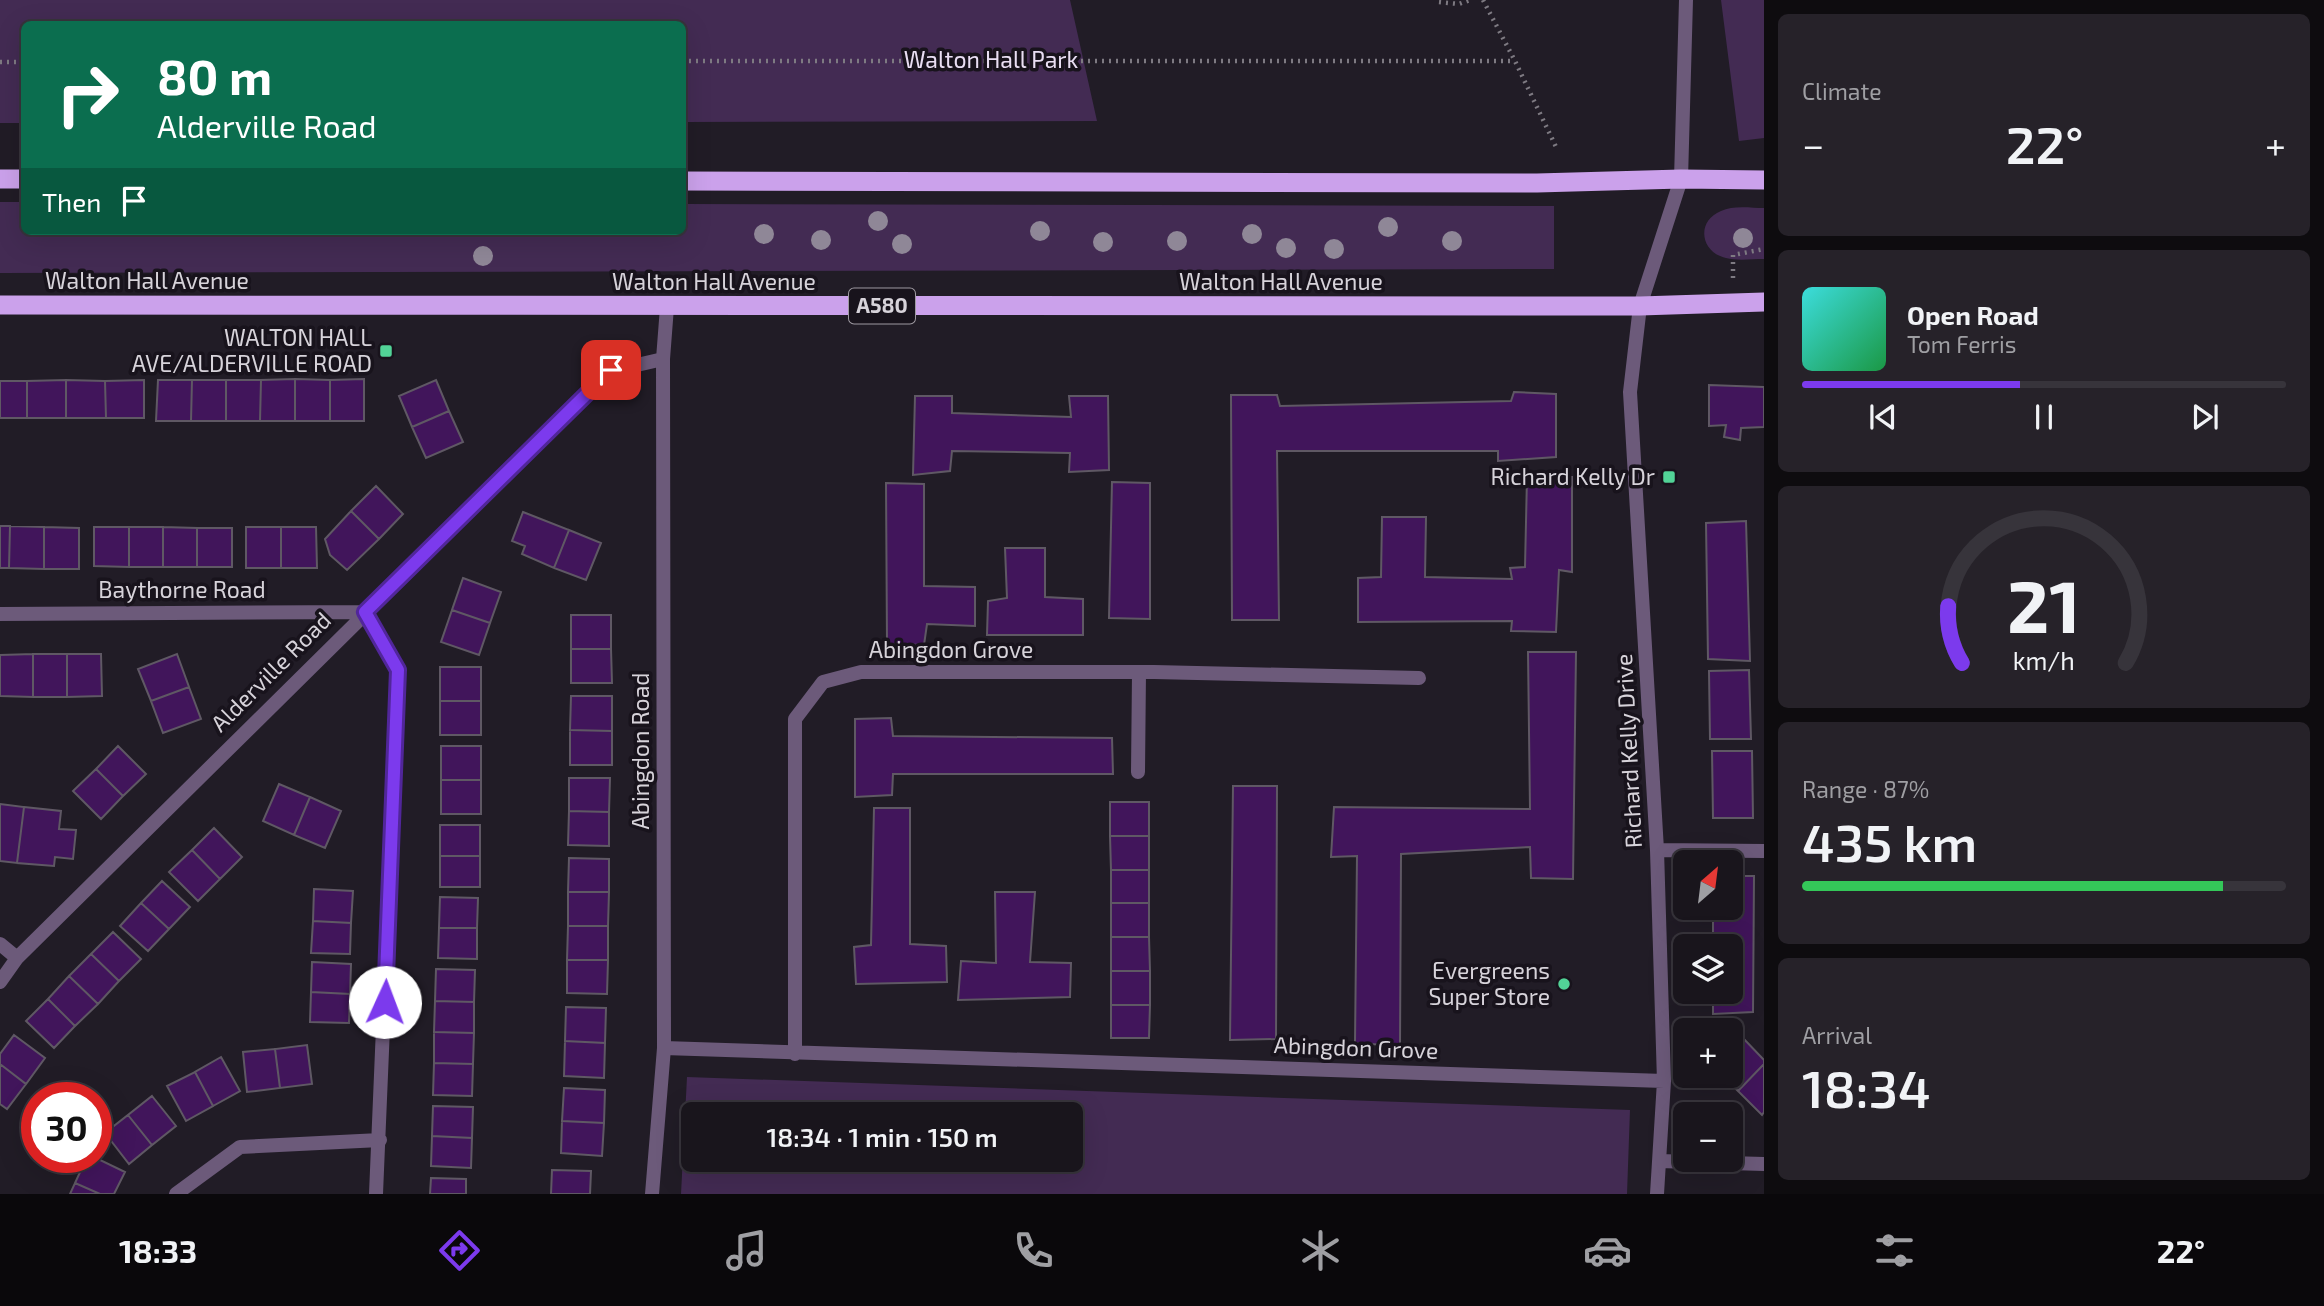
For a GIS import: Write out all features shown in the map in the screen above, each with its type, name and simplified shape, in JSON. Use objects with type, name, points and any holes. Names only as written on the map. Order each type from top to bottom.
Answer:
[{"type":"highway","points":[[0,179],[21,179]]},
{"type":"highway","points":[[686,181],[1537,183],[1764,180]]},
{"type":"highway","name":"Walton Hall Avenue","points":[[0,305],[1640,306],[1764,302]]},
{"type":"street","name":"Richard Kelly Drive","points":[[1657,1194],[1664,1081],[1657,850],[1630,392],[1640,306],[1681,179],[1686,0]]},
{"type":"street","name":"Abingdon Road","points":[[652,1194],[664,1048],[663,359],[667,307]]},
{"type":"street","name":"Alderville Road","points":[[0,982],[17,958],[611,370],[663,359]]},
{"type":"street","points":[[365,612],[398,670],[376,1194]]},
{"type":"street","name":"Baythorne Road","points":[[0,614],[365,612]]},
{"type":"street","name":"Abingdon Grove","points":[[795,1054],[795,719],[823,682],[861,672],[1139,672],[1419,678]]},
{"type":"street","points":[[1138,772],[1139,672]]},
{"type":"street","points":[[1657,850],[1764,851]]},
{"type":"street","points":[[0,944],[17,958]]},
{"type":"street","name":"Abingdon Grove","points":[[664,1048],[1664,1081]]},
{"type":"street","points":[[176,1194],[240,1147],[380,1140]]},
{"type":"street","points":[[1659,1161],[1764,1164]]},
{"type":"path","points":[[1439,2],[1459,4],[1470,0]]},
{"type":"path","points":[[1483,0],[1558,149]]},
{"type":"path","points":[[686,61],[1516,61]]},
{"type":"path","points":[[0,62],[21,62]]},
{"type":"path","points":[[1732,303],[1733,255],[1764,249]]},
{"type":"green space","name":"Walton Hall Park","points":[[0,0],[1070,0],[1097,121],[686,122],[686,21],[21,21],[21,123],[0,123]]},
{"type":"green space","points":[[1721,0],[1764,0],[1764,138],[1739,141]]},
{"type":"green space","points":[[0,202],[21,202],[21,235],[686,235],[686,204],[1554,206],[1554,269],[0,273]]},
{"type":"green space","points":[[1742,207],[1764,208],[1764,259],[1730,259],[1717,255],[1706,243],[1704,236],[1708,222],[1721,211]]},
{"type":"green space","points":[[687,1077],[1630,1110],[1627,1194],[681,1194],[682,1172],[1083,1172],[1083,1102],[686,1102]]},
{"type":"building","points":[[295,379],[330,380],[330,421],[295,421]]},
{"type":"building","points":[[295,379],[295,421],[260,421],[261,380]]},
{"type":"building","points":[[364,379],[364,421],[330,421],[330,380]]},
{"type":"building","points":[[66,380],[105,381],[106,418],[66,418]]},
{"type":"building","points":[[66,380],[66,418],[27,418],[27,381]]},
{"type":"building","points":[[144,380],[144,418],[106,418],[105,381]]},
{"type":"building","points":[[158,380],[192,380],[191,421],[156,421]]},
{"type":"building","points":[[192,380],[226,380],[226,421],[191,421]]},
{"type":"building","points":[[226,380],[261,380],[260,421],[226,421]]},
{"type":"building","points":[[436,380],[449,411],[412,427],[399,396]]},
{"type":"building","points":[[0,381],[27,381],[27,418],[0,418]]},
{"type":"building","points":[[1709,385],[1764,387],[1764,427],[1741,428],[1740,440],[1724,437],[1726,425],[1709,426]]},
{"type":"building","points":[[1514,392],[1556,394],[1556,457],[1498,461],[1498,451],[1277,451],[1279,620],[1232,620],[1231,395],[1277,395],[1280,406],[1511,401]]},
{"type":"building","points":[[915,396],[952,396],[952,413],[1071,417],[1069,396],[1108,396],[1109,470],[1069,472],[1070,453],[952,451],[950,471],[913,475]]},
{"type":"building","points":[[449,411],[463,442],[426,458],[412,427]]},
{"type":"building","points":[[1527,477],[1572,477],[1572,572],[1559,570],[1556,632],[1511,631],[1512,621],[1358,622],[1358,578],[1381,577],[1382,517],[1426,517],[1425,577],[1512,579],[1510,568],[1525,567]]},
{"type":"building","points":[[1112,482],[1150,483],[1150,619],[1109,618]]},
{"type":"building","points":[[886,483],[924,484],[924,586],[975,587],[975,626],[927,624],[924,645],[887,644]]},
{"type":"building","points":[[376,486],[403,514],[379,539],[351,511]]},
{"type":"building","points":[[351,511],[379,539],[347,570],[330,555],[325,539]]},
{"type":"building","points":[[523,512],[569,530],[554,568],[522,554],[525,546],[512,541]]},
{"type":"building","points":[[1746,521],[1750,661],[1708,659],[1706,523]]},
{"type":"building","points":[[0,526],[10,526],[9,568],[0,568]]},
{"type":"building","points":[[10,526],[44,527],[44,569],[9,568]]},
{"type":"building","points":[[44,527],[79,528],[79,569],[44,569]]},
{"type":"building","points":[[94,527],[129,527],[129,567],[94,566]]},
{"type":"building","points":[[129,527],[163,527],[163,567],[129,567]]},
{"type":"building","points":[[163,527],[197,528],[197,567],[163,567]]},
{"type":"building","points":[[246,527],[281,527],[281,568],[246,568]]},
{"type":"building","points":[[281,527],[316,527],[317,568],[281,568]]},
{"type":"building","points":[[197,528],[232,528],[232,567],[197,567]]},
{"type":"building","points":[[569,530],[601,543],[586,580],[554,568]]},
{"type":"building","points":[[1005,548],[1045,548],[1045,597],[1083,599],[1083,635],[987,635],[988,601],[1007,598]]},
{"type":"building","points":[[463,578],[501,592],[490,623],[452,610]]},
{"type":"building","points":[[452,610],[490,623],[479,655],[441,642]]},
{"type":"building","points":[[571,615],[611,615],[611,649],[571,649]]},
{"type":"building","points":[[571,649],[611,649],[612,683],[571,683]]},
{"type":"building","points":[[1528,652],[1576,652],[1573,879],[1531,878],[1530,847],[1401,854],[1400,1046],[1355,1043],[1357,856],[1331,857],[1334,807],[1530,809]]},
{"type":"building","points":[[33,654],[67,654],[67,697],[33,697]]},
{"type":"building","points":[[33,654],[33,697],[0,696],[0,655]]},
{"type":"building","points":[[67,654],[101,654],[102,696],[67,697]]},
{"type":"building","points":[[177,654],[189,687],[151,701],[138,669]]},
{"type":"building","points":[[440,667],[481,667],[481,701],[440,701]]},
{"type":"building","points":[[1749,670],[1751,739],[1710,739],[1709,671]]},
{"type":"building","points":[[189,687],[201,719],[163,733],[151,701]]},
{"type":"building","points":[[571,696],[612,696],[612,731],[570,730]]},
{"type":"building","points":[[440,701],[481,701],[481,735],[440,735]]},
{"type":"building","points":[[891,718],[893,736],[1112,738],[1113,774],[893,774],[892,795],[855,797],[855,719]]},
{"type":"building","points":[[570,730],[612,731],[612,765],[570,765]]},
{"type":"building","points":[[118,746],[146,774],[123,796],[96,769]]},
{"type":"building","points":[[441,746],[481,746],[481,780],[441,780]]},
{"type":"building","points":[[1712,751],[1752,751],[1753,818],[1713,818]]},
{"type":"building","points":[[96,769],[123,796],[101,819],[73,791]]},
{"type":"building","points":[[569,778],[610,778],[609,812],[569,811]]},
{"type":"building","points":[[441,780],[481,780],[481,814],[441,814]]},
{"type":"building","points":[[279,784],[310,797],[294,835],[263,821]]},
{"type":"building","points":[[1233,786],[1277,786],[1276,1039],[1230,1040]]},
{"type":"building","points":[[310,797],[341,811],[325,848],[294,835]]},
{"type":"building","points":[[1110,802],[1149,802],[1149,836],[1110,836]]},
{"type":"building","points":[[0,804],[24,807],[17,863],[0,861]]},
{"type":"building","points":[[24,807],[61,811],[59,829],[76,830],[73,859],[55,857],[54,866],[17,863]]},
{"type":"building","points":[[874,808],[910,808],[910,944],[946,946],[947,982],[856,984],[854,947],[871,945]]},
{"type":"building","points":[[569,811],[609,812],[609,846],[568,845]]},
{"type":"building","points":[[440,825],[480,825],[480,856],[440,856]]},
{"type":"building","points":[[214,828],[242,857],[220,879],[192,850]]},
{"type":"building","points":[[1110,836],[1149,836],[1149,870],[1111,870]]},
{"type":"building","points":[[192,850],[220,879],[198,901],[169,872]]},
{"type":"building","points":[[440,856],[480,856],[480,887],[440,887]]},
{"type":"building","points":[[569,858],[609,859],[609,892],[568,892]]},
{"type":"building","points":[[1111,870],[1149,870],[1149,903],[1111,903]]},
{"type":"building","points":[[1743,876],[1754,876],[1753,1012],[1713,1014],[1713,1004],[1743,1004],[1743,934],[1713,934],[1713,920],[1743,920]]},
{"type":"building","points":[[162,881],[190,907],[169,929],[141,903]]},
{"type":"building","points":[[314,889],[353,891],[351,923],[313,921]]},
{"type":"building","points":[[568,892],[609,892],[608,926],[568,926]]},
{"type":"building","points":[[995,892],[1035,892],[1030,962],[1071,963],[1070,997],[958,1000],[961,961],[996,963]]},
{"type":"building","points":[[440,897],[478,898],[477,928],[439,928]]},
{"type":"building","points":[[141,903],[169,929],[148,951],[120,926]]},
{"type":"building","points":[[1111,903],[1149,903],[1149,937],[1111,937]]},
{"type":"building","points":[[313,921],[351,923],[350,954],[311,953]]},
{"type":"building","points":[[568,926],[608,926],[608,960],[567,960]]},
{"type":"building","points":[[439,928],[477,928],[477,959],[438,958]]},
{"type":"building","points":[[113,932],[141,959],[119,981],[91,954]]},
{"type":"building","points":[[1111,937],[1149,937],[1150,971],[1111,971]]},
{"type":"building","points":[[91,954],[119,981],[98,1004],[69,976]]},
{"type":"building","points":[[567,960],[608,960],[607,994],[567,993]]},
{"type":"building","points":[[312,962],[351,964],[350,994],[311,992]]},
{"type":"building","points":[[436,969],[475,970],[474,1002],[435,1001]]},
{"type":"building","points":[[1111,971],[1150,971],[1150,1005],[1111,1005]]},
{"type":"building","points":[[69,976],[98,1004],[75,1026],[48,999]]},
{"type":"building","points":[[311,992],[350,994],[349,1023],[310,1022]]},
{"type":"building","points":[[48,999],[75,1026],[54,1048],[26,1021]]},
{"type":"building","points":[[435,1001],[474,1002],[474,1033],[434,1032]]},
{"type":"building","points":[[1111,1005],[1150,1005],[1149,1038],[1111,1038]]},
{"type":"building","points":[[566,1007],[606,1008],[605,1043],[565,1041]]},
{"type":"building","points":[[434,1032],[474,1033],[473,1064],[434,1063]]},
{"type":"building","points":[[14,1035],[45,1058],[27,1082],[23,1082],[0,1064],[0,1054]]},
{"type":"building","points":[[1743,1038],[1764,1060],[1764,1064],[1743,1086]]},
{"type":"building","points":[[565,1041],[605,1043],[604,1078],[564,1076]]},
{"type":"building","points":[[307,1045],[312,1084],[280,1088],[275,1049]]},
{"type":"building","points":[[275,1049],[280,1088],[247,1092],[243,1052]]},
{"type":"building","points":[[221,1057],[240,1091],[213,1106],[195,1072]]},
{"type":"building","points":[[434,1063],[473,1064],[472,1096],[433,1095]]},
{"type":"building","points":[[0,1064],[23,1082],[21,1082],[21,1091],[7,1109],[0,1104]]},
{"type":"building","points":[[1764,1064],[1762,1115],[1738,1091]]},
{"type":"building","points":[[195,1072],[213,1106],[186,1121],[167,1086]]},
{"type":"building","points":[[564,1088],[605,1090],[604,1123],[562,1121]]},
{"type":"building","points":[[152,1096],[176,1126],[152,1145],[128,1115]]},
{"type":"building","points":[[433,1106],[473,1107],[472,1138],[432,1136]]},
{"type":"building","points":[[128,1115],[152,1145],[129,1164],[112,1142],[112,1128]]},
{"type":"building","points":[[562,1121],[604,1123],[602,1156],[561,1153]]},
{"type":"building","points":[[432,1136],[472,1138],[471,1168],[431,1166]]},
{"type":"building","points":[[112,1166],[125,1172],[114,1194],[100,1194],[75,1183],[80,1173],[112,1173]]},
{"type":"building","points":[[552,1170],[591,1171],[590,1194],[551,1194]]},
{"type":"building","points":[[431,1178],[466,1179],[466,1194],[430,1194]]},
{"type":"building","points":[[75,1183],[100,1194],[70,1194]]},
{"type":"place","name":"WALTON HALL AVE/ALDERVILLE ROAD","points":[[386,351]]},
{"type":"place","name":"Richard Kelly Dr","points":[[1669,477]]},
{"type":"place","name":"Evergreens Super Store","points":[[1564,984]]},
{"type":"route","points":[[385,1002],[398,670],[365,612],[611,370]]}]
